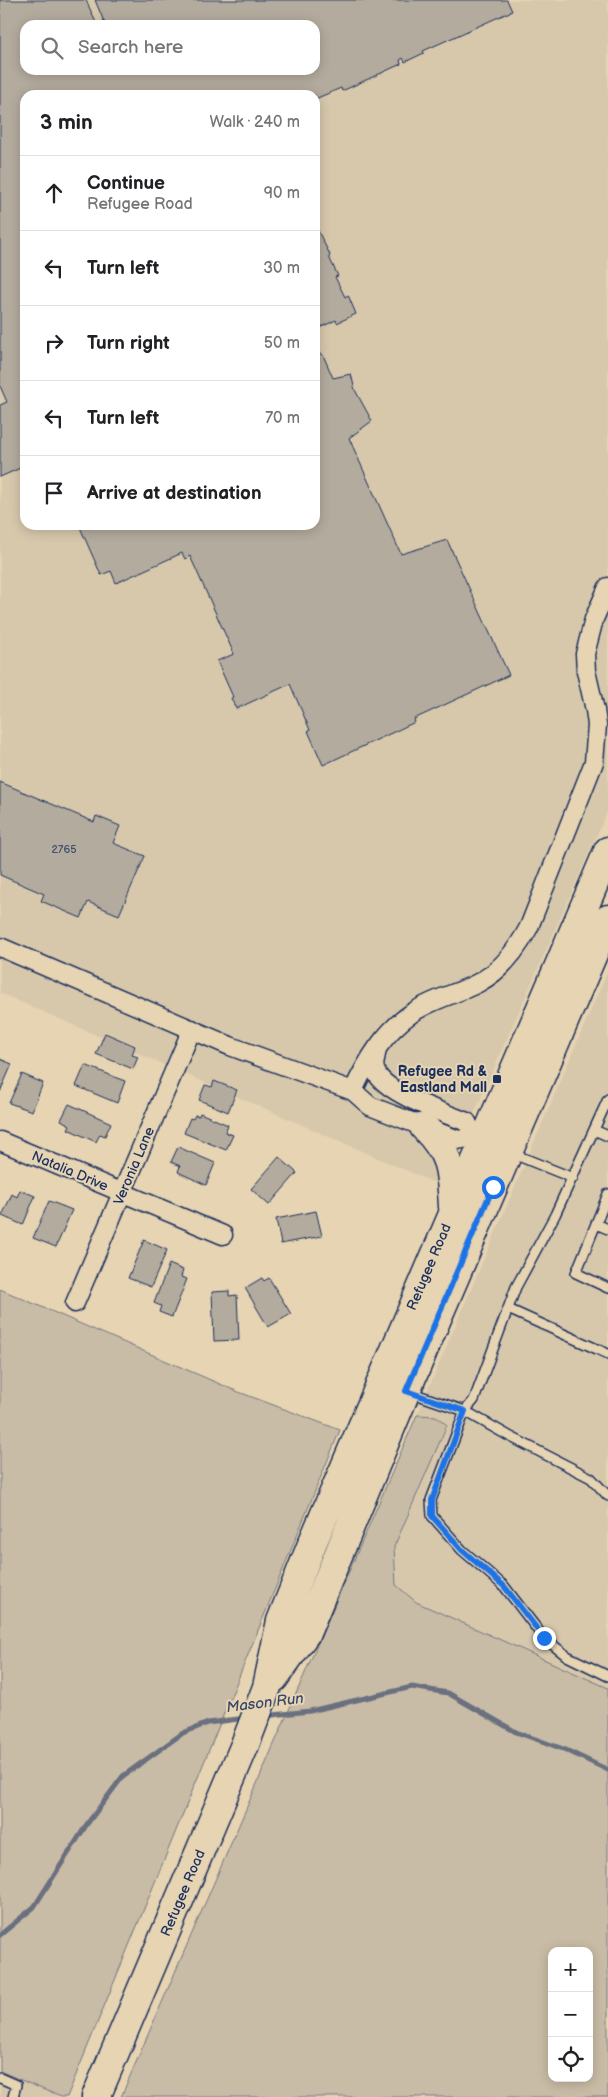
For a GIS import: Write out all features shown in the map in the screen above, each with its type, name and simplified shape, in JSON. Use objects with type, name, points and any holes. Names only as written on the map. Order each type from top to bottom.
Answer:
[{"type":"main road","name":"Refugee Road","points":[[96,2097],[260,1706],[282,1621],[453,1211],[479,1139],[608,851]]},
{"type":"main road","name":"Refugee Road","points":[[260,1706],[306,1633],[406,1391],[608,919]]},
{"type":"main road","points":[[424,1127],[444,1150],[451,1175],[453,1211]]},
{"type":"street","points":[[353,1090],[367,1062],[378,1046],[413,1012],[431,1002],[478,983],[491,974],[515,950],[529,928],[594,762],[597,726],[586,670],[585,654],[594,619],[608,586]]},
{"type":"street","points":[[0,947],[249,1053],[353,1090],[377,1089],[385,1092],[394,1091]]},
{"type":"street","name":"Veronia Lane","points":[[75,1303],[192,1029]]},
{"type":"street","points":[[378,1046],[374,1064],[376,1074],[394,1091],[467,1122],[479,1139]]},
{"type":"street","points":[[353,1090],[370,1106],[458,1140],[479,1139],[508,1152]]},
{"type":"street","name":"Natalia Drive","points":[[0,1141],[223,1235]]},
{"type":"lane","points":[[608,1099],[574,1178],[516,1288],[474,1400],[465,1411],[432,1500],[432,1516],[462,1550],[504,1586],[544,1638],[567,1656],[608,1676]]},
{"type":"lane","points":[[594,1130],[608,1136]]},
{"type":"lane","points":[[508,1152],[574,1178]]},
{"type":"lane","points":[[608,1194],[576,1273],[608,1288]]},
{"type":"lane","points":[[596,1224],[608,1229]]},
{"type":"lane","points":[[508,1309],[608,1354]]},
{"type":"lane","points":[[406,1391],[465,1411],[591,1478],[608,1496]]},
{"type":"lane","points":[[0,2078],[16,2085],[13,2097]]},
{"type":"shaded area","points":[[0,0],[608,0],[608,810],[442,1186],[0,993]]},
{"type":"shaded area","points":[[608,970],[608,1688],[416,1602],[396,1585],[394,1547],[447,1425],[436,1416],[417,1415]]},
{"type":"shaded area","points":[[0,1289],[236,1391],[340,1430],[67,2097],[61,2097],[0,2071]]},
{"type":"shaded area","points":[[417,1415],[436,1416],[447,1425],[394,1547],[396,1585],[416,1602],[608,1688],[608,2097],[121,2097]]},
{"type":"shaded area","points":[[0,2071],[61,2097],[0,2097]]},
{"type":"building","points":[[0,0],[86,0],[95,20],[20,20],[20,75],[320,75],[320,20],[103,20],[95,0],[507,0],[512,11],[423,51],[424,53],[405,62],[403,58],[400,60],[401,64],[342,91],[341,88],[320,97],[320,90],[20,90],[20,468],[0,477],[0,405],[7,402],[0,386]]},
{"type":"building","points":[[320,235],[338,276],[335,277],[345,297],[348,295],[356,314],[337,323],[336,320],[320,328]]},
{"type":"building","points":[[320,354],[323,355],[333,378],[351,374],[355,390],[372,421],[349,438],[401,554],[447,540],[509,675],[414,719],[415,722],[323,765],[290,684],[236,709],[231,698],[233,697],[217,661],[234,654],[190,556],[185,559],[182,553],[116,583],[111,571],[101,575],[81,530],[320,530]]},
{"type":"building","points":[[0,782],[94,822],[96,816],[120,826],[113,843],[145,856],[119,915],[88,902],[81,918],[41,901],[44,894],[0,875]]},
{"type":"building","points":[[105,1033],[135,1046],[132,1055],[138,1057],[133,1069],[96,1054]]},
{"type":"building","points":[[0,1059],[12,1064],[0,1092]]},
{"type":"building","points":[[85,1065],[125,1081],[117,1103],[76,1086]]},
{"type":"building","points":[[22,1074],[43,1083],[32,1111],[9,1103]]},
{"type":"building","points":[[214,1081],[237,1090],[228,1112],[199,1100],[205,1085],[212,1087]]},
{"type":"building","points":[[69,1104],[111,1123],[105,1136],[100,1134],[96,1142],[68,1129],[70,1125],[61,1120]]},
{"type":"building","points":[[200,1113],[228,1125],[225,1132],[233,1135],[226,1150],[184,1133],[190,1118],[193,1119],[195,1115],[199,1116]]},
{"type":"building","points":[[178,1147],[215,1163],[206,1185],[178,1172],[180,1166],[171,1162]]},
{"type":"building","points":[[279,1157],[297,1173],[269,1205],[251,1189]]},
{"type":"building","points":[[20,1190],[35,1196],[23,1225],[2,1216],[12,1194],[17,1197]]},
{"type":"building","points":[[49,1201],[72,1210],[56,1247],[33,1238]]},
{"type":"building","points":[[316,1211],[322,1236],[281,1244],[276,1219]]},
{"type":"building","points":[[144,1240],[167,1250],[151,1287],[128,1278]]},
{"type":"building","points":[[169,1264],[183,1270],[181,1277],[187,1279],[172,1317],[159,1312],[161,1306],[154,1303]]},
{"type":"building","points":[[262,1278],[264,1281],[269,1278],[291,1314],[268,1327],[245,1288]]},
{"type":"building","points":[[229,1291],[229,1296],[237,1295],[239,1340],[214,1341],[212,1292]]},
{"type":"waterway","name":"Mason Run","points":[[264,1716],[310,1711],[412,1687],[448,1693],[516,1732],[566,1750],[608,1770]]},
{"type":"waterway","name":"Mason Run","points":[[0,1935],[34,1907],[87,1824],[123,1776],[183,1733],[208,1723],[246,1718]]},
{"type":"place","name":"Refugee Rd & Eastland Mall","points":[[497,1079]]},
{"type":"route","points":[[493,1187],[406,1391],[465,1411],[432,1500],[430,1508],[432,1516],[462,1550],[504,1586],[544,1638]]}]
